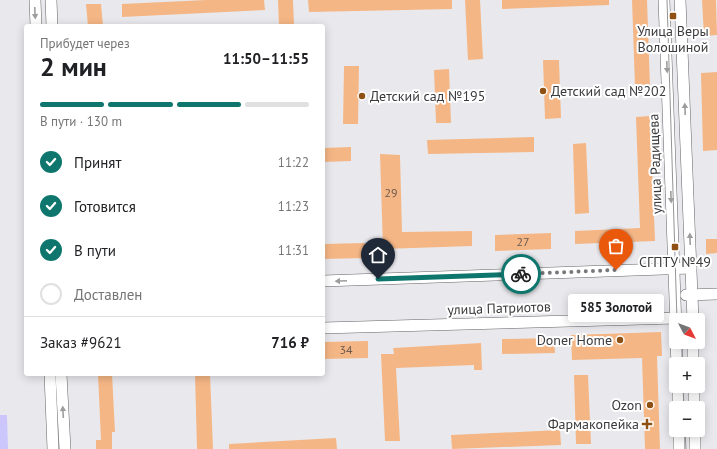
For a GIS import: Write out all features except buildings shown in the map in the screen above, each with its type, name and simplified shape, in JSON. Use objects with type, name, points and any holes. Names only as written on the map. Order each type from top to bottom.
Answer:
[{"type":"street","points":[[35,0],[36,24]]},
{"type":"street","points":[[51,0],[52,24]]},
{"type":"street","name":"улица Радищева","points":[[664,0],[676,313]]},
{"type":"street","points":[[680,0],[693,313]]},
{"type":"street","points":[[325,282],[691,268]]},
{"type":"street","points":[[675,295],[717,294]]},
{"type":"street","name":"улица Патриотов","points":[[325,328],[669,323]]},
{"type":"street","points":[[50,376],[53,449]]},
{"type":"street","points":[[61,376],[66,449]]},
{"type":"street","points":[[679,437],[679,449]]},
{"type":"street","points":[[694,437],[695,449]]},
{"type":"shaded area","points":[[0,415],[7,415],[8,449],[0,449]]},
{"type":"tram line","points":[[667,0],[677,313]]},
{"type":"tram line","points":[[682,349],[682,357]]},
{"type":"tram line","points":[[683,393],[684,401]]},
{"type":"tram line","points":[[685,437],[686,449]]},
{"type":"way so far","points":[[521,274],[616,270]]},
{"type":"place","name":"Улица Веры Волошиной","points":[[673,16]]},
{"type":"place","name":"Детский сад №202","points":[[543,91]]},
{"type":"place","name":"Детский сад №195","points":[[362,96]]},
{"type":"place","name":"СГПТУ №49","points":[[675,247]]},
{"type":"place","name":"585 Золотой","points":[[616,270]]},
{"type":"place","name":"Doner Home","points":[[620,340]]},
{"type":"place","name":"Ozon","points":[[650,405]]},
{"type":"place","name":"Фармакопейка","points":[[647,424]]},
{"type":"route","points":[[378,279],[521,274]]}]
